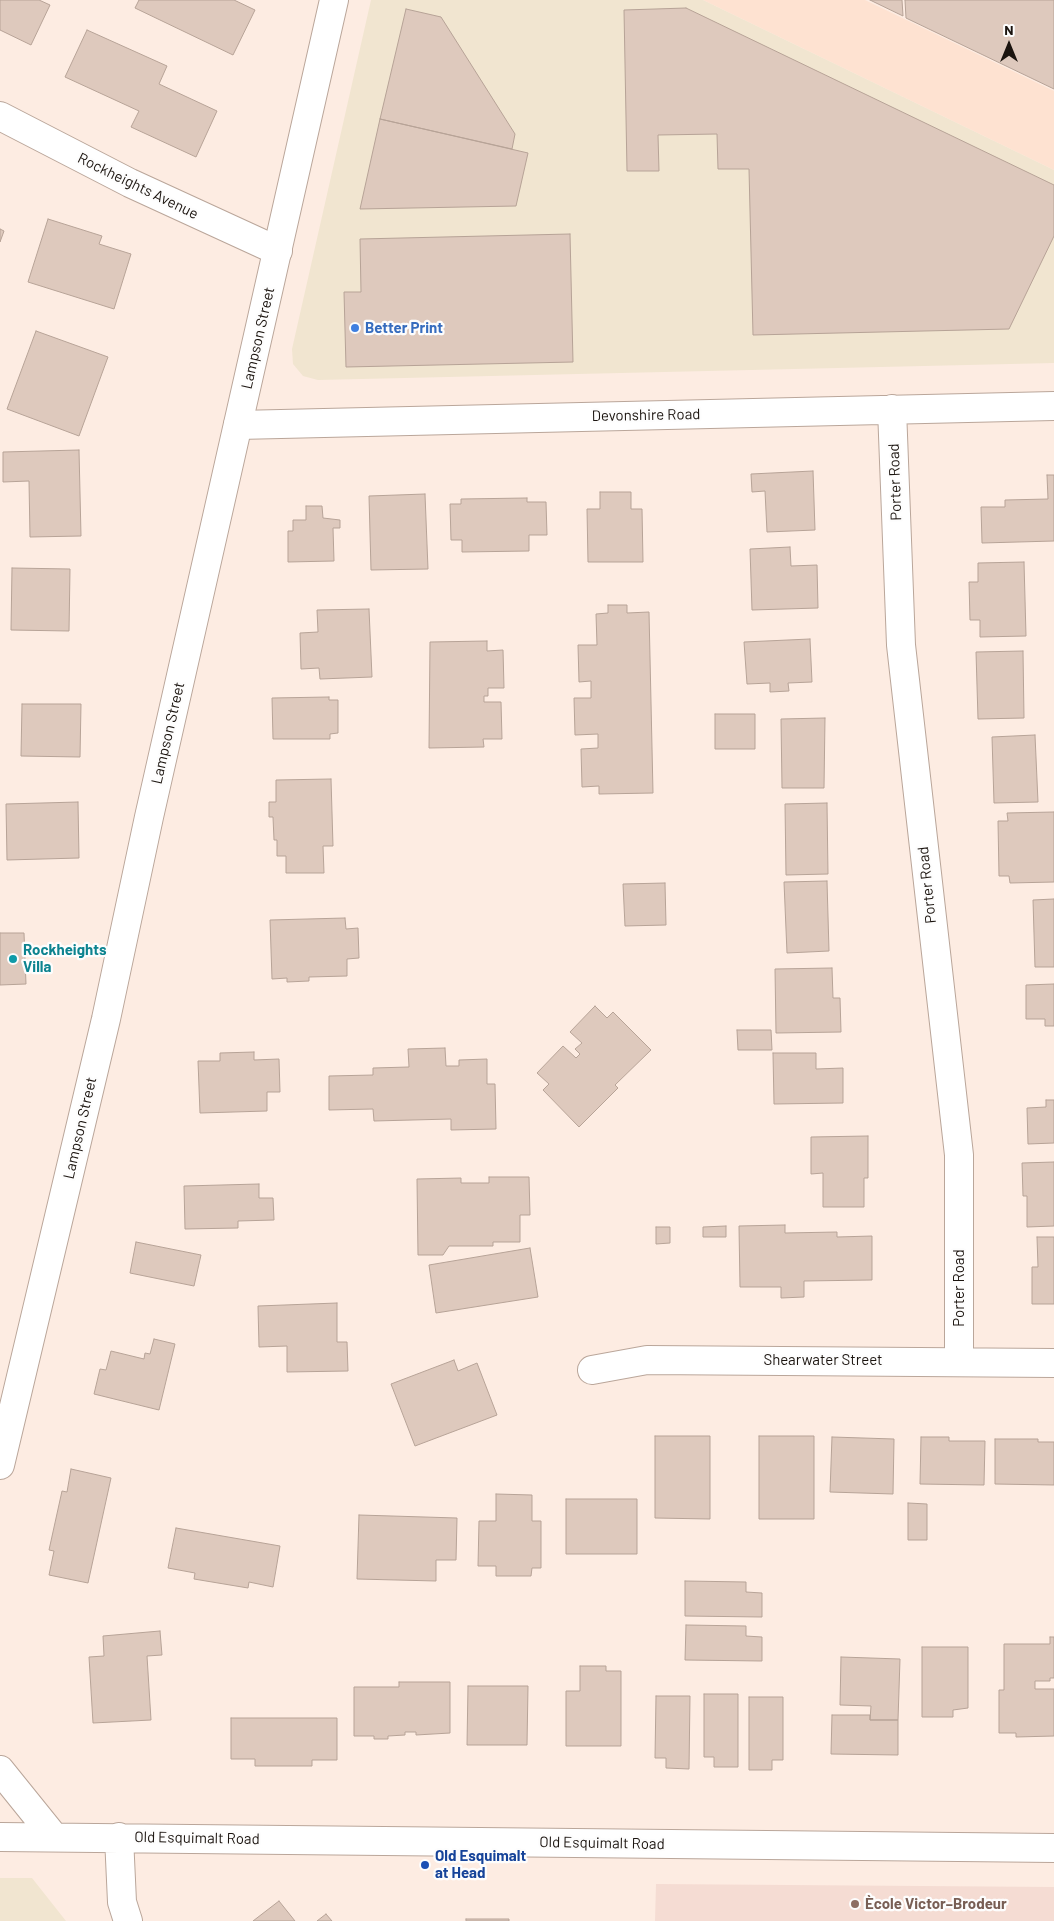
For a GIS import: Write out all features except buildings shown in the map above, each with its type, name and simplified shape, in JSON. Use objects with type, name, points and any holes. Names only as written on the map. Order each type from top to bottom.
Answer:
[{"type":"street","name":"Lampson Street","points":[[0,1465],[106,1019],[149,817],[334,0]]},
{"type":"street","name":"Rockheights Avenue","points":[[0,116],[139,187],[278,251]]},
{"type":"street","name":"Devonshire Road","points":[[238,425],[1054,406]]},
{"type":"street","name":"Porter Road","points":[[892,409],[901,645],[959,1155],[959,1361]]},
{"type":"street","name":"Shearwater Street","points":[[592,1370],[646,1360],[1054,1363]]},
{"type":"street","points":[[0,1770],[54,1836]]},
{"type":"street","name":"Old Esquimalt Road","points":[[0,1836],[1054,1848]]},
{"type":"street","points":[[119,1837],[122,1902],[128,1921]]},
{"type":"shaded area","points":[[371,0],[703,0],[1054,170],[1054,363],[318,380],[303,376],[293,364],[292,349]]},
{"type":"shaded area","points":[[703,0],[865,0],[1054,91],[1054,170]]},
{"type":"shaded area","points":[[0,1878],[32,1878],[66,1921],[0,1921]]},
{"type":"shaded area","name":"Ècole Victor–Brodeur","points":[[656,1884],[1054,1887],[1054,1921],[655,1921]]},
{"type":"place","name":"Better Print","points":[[355,328]]},
{"type":"place","name":"Rockheights Villa","points":[[13,959]]},
{"type":"place","name":"Old Esquimalt at Head","points":[[425,1865]]},
{"type":"place","name":"Ècole Victor–Brodeur","points":[[855,1904]]}]
